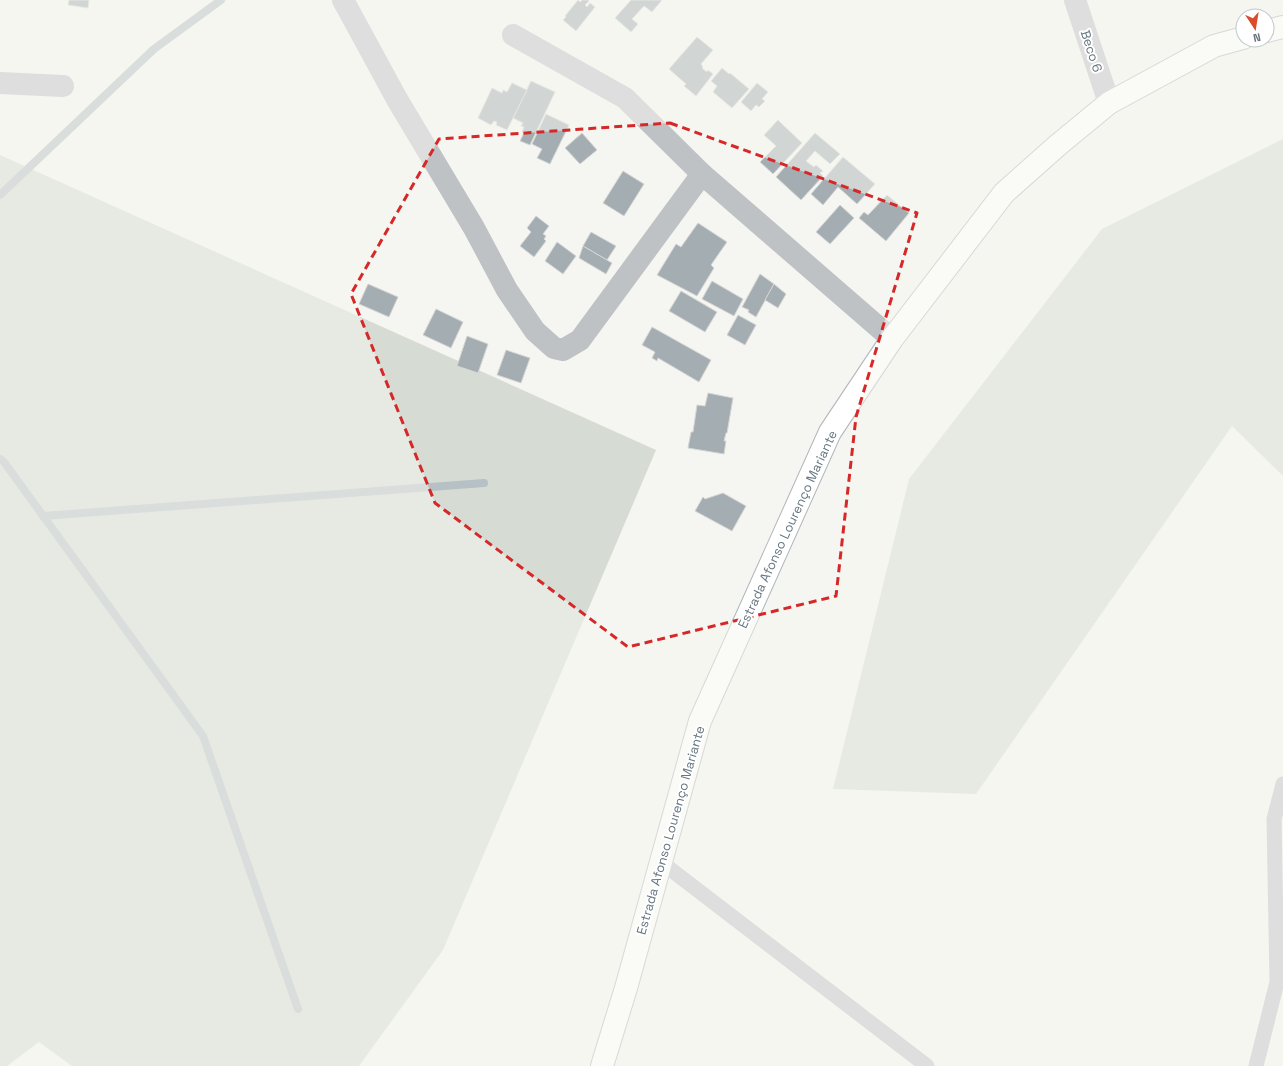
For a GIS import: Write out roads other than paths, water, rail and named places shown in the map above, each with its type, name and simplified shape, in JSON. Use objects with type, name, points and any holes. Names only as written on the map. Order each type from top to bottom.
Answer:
[{"type":"main road","name":"Estrada Afonso Lourenço Mariante","points":[[602,1066],[626,988],[700,721],[830,432],[892,339],[1004,193],[1058,145],[1109,103],[1214,46],[1235,40]]},
{"type":"street","points":[[343,0],[398,101],[474,228],[507,290],[535,331],[554,348],[563,350],[580,340],[702,174]]},
{"type":"street","name":"Beco 6","points":[[1075,0],[1109,103]]},
{"type":"street","points":[[513,35],[625,98],[702,174],[892,339]]},
{"type":"street","points":[[0,82],[63,86]]},
{"type":"lane","points":[[1256,1066],[1277,982],[1274,819],[1283,784]]},
{"type":"lane","points":[[661,862],[928,1066]]},
{"type":"waterway","points":[[0,195],[154,49],[221,0]]},
{"type":"waterway","points":[[0,459],[4,462],[203,736],[298,1009]]},
{"type":"waterway","points":[[43,516],[484,483]]}]
